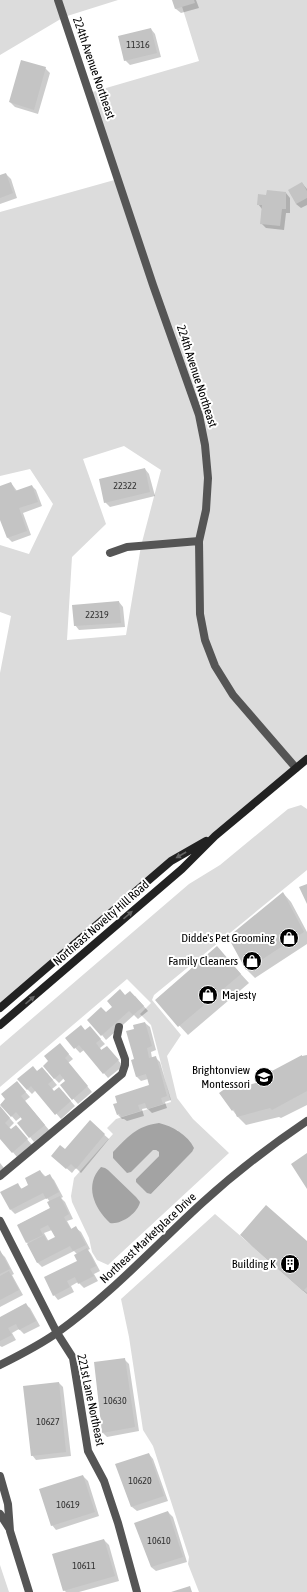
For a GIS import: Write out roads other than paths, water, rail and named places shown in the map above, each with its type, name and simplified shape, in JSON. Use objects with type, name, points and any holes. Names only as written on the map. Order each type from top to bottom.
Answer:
[{"type":"main road","name":"Northeast Novelty Hill Road","points":[[0,1025],[182,869],[215,836],[307,759]]},
{"type":"main road","name":"Northeast Novelty Hill Road","points":[[0,1008],[171,861],[215,836]]},
{"type":"street","name":"224th Avenue Northeast","points":[[58,0],[153,285],[199,415],[206,445],[208,478],[206,510],[199,542],[200,614],[205,640],[215,666],[233,694],[296,768]]},
{"type":"street","points":[[110,553],[127,547],[199,542]]},
{"type":"street","points":[[0,1176],[122,1074],[125,1059],[117,1037],[119,1027]]},
{"type":"street","name":"Northeast Marketplace Drive","points":[[0,1365],[19,1356],[57,1333],[94,1304],[202,1203],[259,1154],[307,1121]]},
{"type":"street","name":"221st Lane Northeast","points":[[0,1221],[57,1333],[72,1358],[88,1451],[104,1481],[137,1592]]},
{"type":"street","points":[[0,1476],[8,1504],[10,1531],[29,1592]]},
{"type":"street","points":[[0,1514],[10,1531]]},
{"type":"place","name":"Didde's Pet Grooming","points":[[289,938]]},
{"type":"place","name":"Family Cleaners","points":[[252,961]]},
{"type":"place","name":"Majesty","points":[[208,995]]},
{"type":"place","name":"Brightonview Montessori","points":[[264,1077]]},
{"type":"place","name":"Building K","points":[[290,1264]]}]
